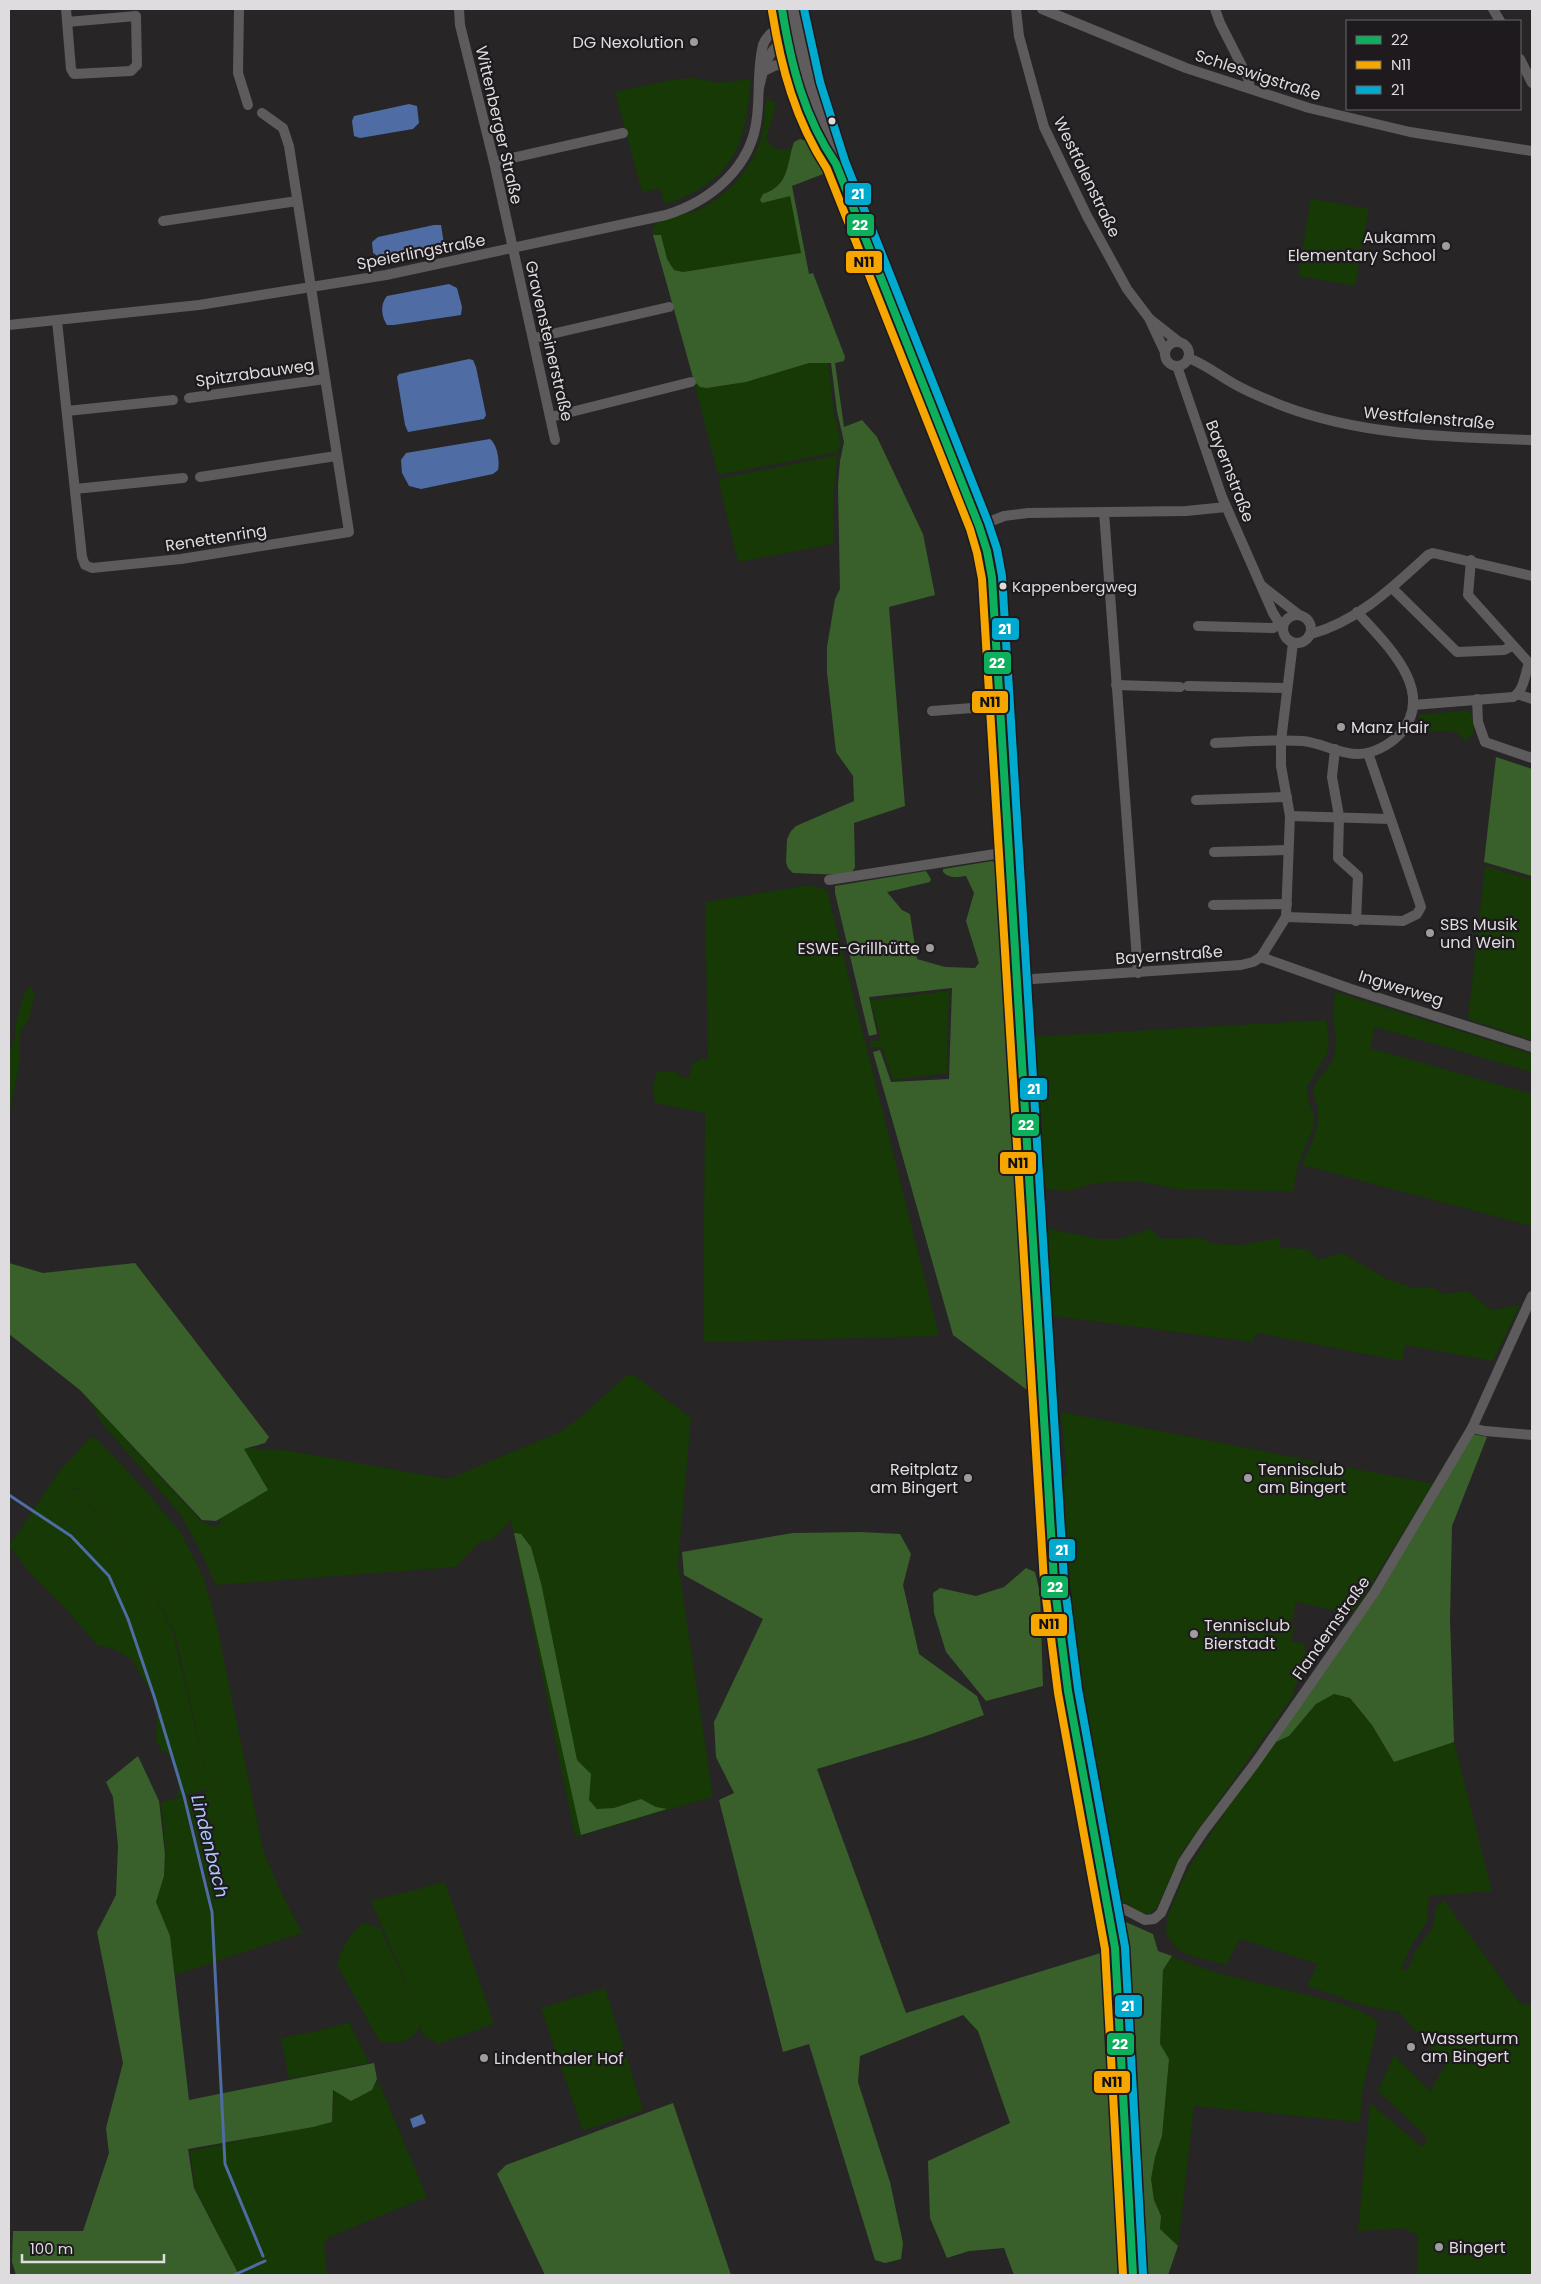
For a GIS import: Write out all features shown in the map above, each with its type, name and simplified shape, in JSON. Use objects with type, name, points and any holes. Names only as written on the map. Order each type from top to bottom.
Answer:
[{"type":"main road","points":[[782,9],[836,164],[979,526],[987,551],[992,578],[1008,852],[1018,980],[1038,1341],[1056,1598],[1068,1691],[1108,1908],[1118,1973],[1134,2275]]},
{"type":"main road","points":[[794,9],[790,33],[795,68],[812,125],[836,164]]},
{"type":"street","points":[[66,9],[67,22],[71,69],[74,74],[131,71],[137,65],[136,16],[67,22]]},
{"type":"street","points":[[239,9],[238,73],[248,105]]},
{"type":"street","name":"Wittenberger Straße","points":[[459,9],[460,25],[494,162],[512,249]]},
{"type":"street","name":"Westfalenstraße","points":[[1016,9],[1019,36],[1044,127],[1091,224],[1127,289],[1149,318],[1165,352]]},
{"type":"street","name":"Schleswigstraße","points":[[1042,9],[1186,68],[1309,108],[1410,132],[1532,150]]},
{"type":"street","points":[[1215,9],[1220,23],[1248,78],[1250,88]]},
{"type":"street","points":[[1493,9],[1499,20]]},
{"type":"street","name":"Speierlingstraße","points":[[9,325],[190,307],[426,268],[686,208],[704,198],[726,180],[747,152],[756,127],[761,53],[764,41],[773,31],[790,33]]},
{"type":"street","name":"Speierlingstraße","points":[[759,88],[762,72],[770,52],[790,33]]},
{"type":"street","points":[[1521,62],[1532,83]]},
{"type":"street","points":[[762,72],[776,65],[795,68]]},
{"type":"street","name":"Renettenring","points":[[57,321],[82,558],[85,566],[92,568],[182,559],[350,532],[336,456],[287,136],[276,121],[262,113]]},
{"type":"street","points":[[494,162],[623,133]]},
{"type":"street","points":[[162,221],[297,201]]},
{"type":"street","name":"Gravensteinerstraße","points":[[512,249],[556,440]]},
{"type":"street","points":[[534,338],[669,307]]},
{"type":"street","name":"Westfalenstraße","points":[[1149,318],[1179,342]]},
{"type":"street","points":[[1179,342],[1186,346],[1188,358],[1184,363],[1177,366],[1170,363],[1165,352],[1168,346],[1179,342]]},
{"type":"street","name":"Westfalenstraße","points":[[1188,358],[1263,398],[1338,422],[1392,432],[1532,440]]},
{"type":"street","name":"Bayernstraße","points":[[1177,366],[1226,507],[1281,627]]},
{"type":"street","name":"Spitzrabauweg","points":[[189,398],[325,378]]},
{"type":"street","points":[[551,416],[691,382]]},
{"type":"street","points":[[67,411],[173,400]]},
{"type":"street","points":[[200,477],[336,456]]},
{"type":"street","points":[[75,489],[183,478]]},
{"type":"street","points":[[979,526],[1004,516],[1028,513],[1186,511],[1226,507]]},
{"type":"street","points":[[1104,512],[1138,973]]},
{"type":"street","points":[[1281,627],[1285,637],[1293,643],[1302,643],[1311,634],[1334,626],[1358,612],[1392,588],[1428,555],[1433,553],[1471,560],[1532,576]]},
{"type":"street","points":[[1413,705],[1513,697],[1517,694],[1530,663],[1512,646],[1468,595],[1471,560]]},
{"type":"street","name":"Bayernstraße","points":[[1261,585],[1299,615]]},
{"type":"street","points":[[1392,588],[1457,652],[1504,650],[1512,646]]},
{"type":"street","points":[[1215,743],[1281,741],[1313,743],[1359,754],[1368,753],[1387,745],[1402,731],[1413,705],[1407,673],[1358,612]]},
{"type":"street","points":[[1198,626],[1273,628],[1281,627],[1286,620],[1299,615],[1309,621],[1311,634]]},
{"type":"street","points":[[1261,957],[1286,917],[1287,850],[1290,816],[1281,766],[1281,741],[1293,643]]},
{"type":"street","points":[[1116,685],[1287,688]]},
{"type":"street","points":[[1517,694],[1532,699]]},
{"type":"street","points":[[1477,699],[1478,722],[1485,742],[1532,758]]},
{"type":"street","points":[[932,711],[999,706]]},
{"type":"street","points":[[1335,749],[1332,777],[1339,816],[1338,858],[1358,876],[1356,921]]},
{"type":"street","points":[[1286,917],[1356,921],[1403,921],[1417,914],[1421,907],[1368,753]]},
{"type":"street","points":[[1196,800],[1287,797]]},
{"type":"street","points":[[1290,816],[1390,818]]},
{"type":"street","points":[[1214,852],[1287,850]]},
{"type":"street","points":[[829,880],[1008,852]]},
{"type":"street","points":[[1213,905],[1287,904]]},
{"type":"street","name":"Bayernstraße","points":[[1018,980],[1241,965],[1253,962],[1261,957]]},
{"type":"street","name":"Ingwerweg","points":[[1261,957],[1351,989],[1464,1023],[1532,1047]]},
{"type":"street","name":"Flandernstraße","points":[[1108,1908],[1124,1909],[1145,1920],[1154,1919],[1161,1913],[1183,1862],[1374,1594],[1472,1428],[1532,1296]]},
{"type":"street","points":[[1472,1428],[1532,1435]]},
{"type":"green space","points":[[696,78],[718,83],[751,79],[745,125],[732,158],[721,172],[707,184],[665,205],[660,188],[642,192],[615,92],[676,79]]},
{"type":"green space","points":[[766,99],[775,102],[775,108],[766,139],[777,148],[792,149],[784,177],[776,187],[763,194],[762,203],[790,195],[801,253],[683,272],[674,270],[667,259],[661,235],[653,235],[653,228],[661,221],[690,213],[706,206],[738,180],[758,146],[762,134]]},
{"type":"green space","points":[[800,139],[810,142],[831,171],[792,186],[809,274],[813,273],[845,357],[844,361],[835,363],[844,427],[862,420],[877,437],[923,534],[935,595],[889,607],[905,806],[854,823],[855,867],[852,872],[843,875],[793,873],[788,868],[786,862],[787,839],[796,826],[854,801],[853,776],[836,752],[827,672],[827,647],[835,599],[840,589],[838,486],[844,442],[837,411],[831,363],[809,363],[746,382],[707,388],[700,387],[694,381],[653,235],[661,235],[667,259],[674,270],[683,272],[801,253],[790,196],[762,203],[760,200],[763,194],[772,190],[783,180],[794,142]]},
{"type":"green space","points":[[1311,199],[1369,209],[1355,286],[1298,276]]},
{"type":"green space","points":[[809,363],[828,363],[834,414],[841,443],[838,452],[718,475],[694,381],[707,388],[746,382]]},
{"type":"green space","points":[[837,455],[833,503],[833,544],[738,562],[718,479]]},
{"type":"green space","points":[[1468,710],[1472,715],[1474,732],[1465,741],[1456,732],[1419,730],[1419,715]]},
{"type":"green space","points":[[1496,757],[1532,769],[1532,876],[1484,862]]},
{"type":"green space","points":[[992,861],[1002,868],[1011,970],[1034,1395],[953,1335],[873,1052],[880,1050],[891,1082],[949,1079],[952,988],[869,997],[877,1034],[869,1036],[835,893],[835,886],[926,871],[931,879],[930,882],[887,892],[902,910],[910,914],[917,959],[945,967],[975,968],[979,963],[966,921],[974,893],[966,876],[951,877],[943,872],[943,869]]},
{"type":"green space","points":[[1485,866],[1532,880],[1532,1040],[1468,1019]]},
{"type":"green space","points":[[811,885],[827,890],[939,1336],[703,1342],[705,1113],[655,1103],[653,1087],[657,1072],[671,1071],[683,1078],[689,1077],[692,1064],[702,1058],[708,1061],[705,902]]},
{"type":"green space","points":[[30,986],[35,995],[29,1019],[20,1032],[20,1060],[9,1117],[9,1053],[16,1033],[16,1022],[24,993]]},
{"type":"green space","points":[[949,991],[947,1073],[893,1080],[882,1047],[870,1048],[869,1042],[881,1040],[870,1000]]},
{"type":"green space","points":[[1336,992],[1532,1054],[1532,1072],[1375,1027],[1370,1048],[1532,1094],[1532,1226],[1302,1165],[1317,1125],[1318,1111],[1314,1097],[1314,1088],[1334,1056],[1336,1040],[1333,1008]]},
{"type":"green space","points":[[1326,1020],[1329,1040],[1327,1053],[1307,1087],[1308,1099],[1313,1113],[1313,1129],[1298,1164],[1293,1191],[1178,1189],[1137,1181],[1095,1183],[1068,1191],[1040,1188],[1031,1075],[1031,1037]]},
{"type":"green space","points":[[1042,1227],[1098,1239],[1119,1239],[1151,1229],[1161,1239],[1201,1238],[1213,1244],[1241,1245],[1279,1238],[1281,1248],[1307,1249],[1318,1260],[1342,1253],[1387,1279],[1414,1288],[1432,1287],[1443,1294],[1467,1291],[1492,1310],[1520,1305],[1493,1361],[1405,1345],[1402,1361],[1257,1333],[1252,1342],[1047,1315]]},
{"type":"green space","points":[[9,1263],[43,1273],[135,1263],[269,1437],[265,1443],[244,1449],[268,1490],[216,1521],[202,1520],[80,1390],[9,1334]]},
{"type":"green space","points":[[626,1376],[635,1376],[691,1418],[678,1563],[713,1797],[575,1837],[511,1520],[492,1540],[479,1542],[456,1567],[216,1585],[181,1515],[101,1422],[91,1402],[201,1521],[214,1527],[220,1524],[240,1446],[264,1450],[278,1449],[448,1479],[560,1432],[583,1415]]},
{"type":"green space","points":[[1061,1412],[1433,1484],[1353,1614],[1296,1602],[1291,1626],[1294,1626],[1291,1641],[1306,1644],[1304,1651],[1315,1655],[1292,1691],[1296,1692],[1181,1854],[1157,1907],[1150,1914],[1144,1914],[1116,1898],[1071,1648],[1058,1485],[1067,1473]]},
{"type":"green space","points":[[1473,1434],[1487,1437],[1452,1526],[1450,1619],[1454,1742],[1394,1762],[1372,1725],[1350,1698],[1334,1694],[1316,1704],[1289,1736],[1276,1742]]},
{"type":"green space","points":[[91,1437],[98,1440],[144,1489],[181,1533],[204,1579],[216,1621],[263,1850],[279,1888],[302,1933],[175,1975],[170,1937],[156,1902],[164,1876],[166,1855],[161,1802],[183,1797],[216,1917],[186,1797],[210,1791],[210,1789],[176,1797],[179,1789],[174,1764],[169,1754],[161,1750],[156,1740],[157,1713],[152,1694],[131,1659],[114,1649],[97,1645],[67,1610],[31,1574],[9,1546],[58,1473]],"holes":[[[70,1487],[72,1489],[78,1488],[144,1578],[78,1489],[72,1490]],[[151,1588],[175,1634],[208,1781],[173,1633]]]},
{"type":"green space","points":[[860,1532],[900,1534],[911,1554],[903,1585],[919,1654],[977,1696],[984,1715],[923,1737],[817,1769],[906,2013],[1104,1952],[1107,1957],[1124,2275],[1014,2275],[1004,2248],[969,2251],[947,2258],[930,2218],[928,2161],[1010,2123],[978,2031],[963,2015],[860,2056],[858,2082],[890,2182],[903,2243],[901,2259],[885,2263],[875,2260],[809,2044],[783,2052],[719,1800],[734,1793],[716,1757],[714,1722],[763,1619],[684,1575],[682,1552],[793,1533]]},
{"type":"green space","points":[[514,1533],[521,1534],[531,1547],[541,1583],[577,1760],[591,1774],[589,1800],[597,1809],[614,1808],[641,1799],[656,1807],[667,1809],[581,1835]]},
{"type":"green space","points":[[1026,1568],[1035,1572],[1040,1593],[1043,1686],[986,1701],[946,1652],[934,1613],[933,1593],[940,1588],[976,1596],[1004,1587]]},
{"type":"green space","points":[[1334,1694],[1350,1698],[1372,1725],[1394,1762],[1454,1742],[1492,1891],[1429,1896],[1427,1922],[1410,1948],[1401,1969],[1407,1971],[1415,1952],[1433,1927],[1436,1907],[1444,1900],[1520,2004],[1532,2005],[1532,2275],[1417,2275],[1418,2235],[1402,2228],[1358,2231],[1370,2103],[1422,2147],[1428,2138],[1378,2091],[1394,2055],[1430,2091],[1446,2064],[1398,2011],[1363,2005],[1307,1986],[1318,1964],[1240,1939],[1226,1965],[1185,1954],[1174,1946],[1166,1933],[1167,1918],[1186,1872],[1237,1793],[1276,1742],[1289,1736],[1316,1704]]},
{"type":"green space","points":[[138,1756],[159,1801],[165,1854],[164,1876],[156,1902],[170,1936],[189,2100],[374,2063],[377,2079],[372,2090],[351,2101],[333,2090],[332,2122],[188,2149],[194,2188],[239,2275],[16,2275],[12,2262],[13,2231],[83,2231],[109,2153],[106,2128],[123,2063],[97,1932],[116,1895],[118,1846],[113,1797],[106,1782]]},
{"type":"green space","points":[[445,1882],[494,2024],[438,2044],[421,2033],[422,2022],[411,2038],[394,2043],[380,2042],[337,1965],[341,1953],[350,1937],[363,1923],[380,1928],[415,2002],[371,1901]]},
{"type":"green space","points":[[1119,1919],[1153,1934],[1158,1951],[1172,1956],[1163,1970],[1160,2044],[1169,2059],[1162,2136],[1155,2157],[1151,2179],[1154,2200],[1161,2216],[1160,2229],[1178,2246],[1168,2275],[1141,2275],[1123,1952]]},
{"type":"green space","points":[[1172,1956],[1221,1974],[1344,2005],[1363,2012],[1378,2022],[1362,2093],[1360,2122],[1194,2106],[1178,2246],[1160,2229],[1161,2216],[1154,2200],[1151,2179],[1155,2157],[1162,2136],[1169,2059],[1160,2044],[1163,1970]]},
{"type":"green space","points":[[605,1988],[643,2110],[583,2131],[541,2008]]},
{"type":"green space","points":[[349,2022],[369,2063],[289,2079],[281,2038]]},
{"type":"green space","points":[[378,2080],[427,2197],[329,2237],[324,2245],[327,2275],[240,2275],[244,2272],[239,2275],[195,2188],[190,2151],[332,2122],[334,2091],[351,2101],[372,2090]]},
{"type":"green space","points":[[673,2103],[731,2275],[545,2275],[497,2174],[506,2165]]},
{"type":"water","points":[[409,104],[417,106],[419,123],[413,129],[360,138],[354,136],[352,121],[354,116]]},
{"type":"water","points":[[441,225],[444,244],[384,257],[379,257],[373,253],[372,242],[378,237]]},
{"type":"water","points":[[449,284],[457,288],[462,307],[461,315],[387,325],[383,318],[382,310],[387,296]]},
{"type":"water","points":[[469,359],[473,360],[476,367],[486,415],[484,419],[408,432],[405,425],[397,377],[399,374]]},
{"type":"water","points":[[490,439],[496,449],[499,466],[498,470],[493,474],[421,489],[409,486],[402,473],[401,460],[406,453]]},
{"type":"water","points":[[422,2114],[426,2123],[413,2128],[410,2119]]},
{"type":"waterway","name":"Lindenbach","points":[[9,1495],[71,1536],[109,1576],[128,1619],[154,1696],[184,1796],[212,1912],[225,2164],[263,2256]]},
{"type":"waterway","name":"Lindenbach","points":[[234,2275],[265,2261]]},
{"type":"transit line","name":"22","points":[[782,9],[790,50],[807,109],[815,128],[836,164],[979,526],[987,551],[992,578],[1054,1581],[1068,1691],[1115,1948],[1133,2275]]},
{"type":"transit line","name":"21","points":[[804,9],[820,82],[845,161],[988,522],[997,549],[1002,576],[1064,1580],[1078,1689],[1125,1947],[1143,2274]]},
{"type":"transit line","name":"N11","points":[[772,11],[785,73],[798,112],[806,132],[827,169],[970,529],[982,579],[1044,1582],[1058,1693],[1105,1949],[1123,2275]]},
{"type":"place","name":"DG Nexolution","points":[[694,42]]},
{"type":"place","name":"Aukamm Elementary School","points":[[1446,246]]},
{"type":"place","name":"Kappenbergweg","points":[[1003,586]]},
{"type":"place","name":"Manz Hair","points":[[1341,727]]},
{"type":"place","name":"SBS Musik und Wein","points":[[1430,933]]},
{"type":"place","name":"ESWE-Grillhütte","points":[[930,948]]},
{"type":"place","name":"Reitplatz am Bingert","points":[[968,1478]]},
{"type":"place","name":"Tennisclub am Bingert","points":[[1248,1478]]},
{"type":"place","name":"Tennisclub Bierstadt","points":[[1194,1634]]},
{"type":"place","name":"Wasserturm am Bingert","points":[[1411,2047]]},
{"type":"place","name":"Lindenthaler Hof","points":[[484,2058]]},
{"type":"place","name":"Bingert","points":[[1439,2247]]}]
